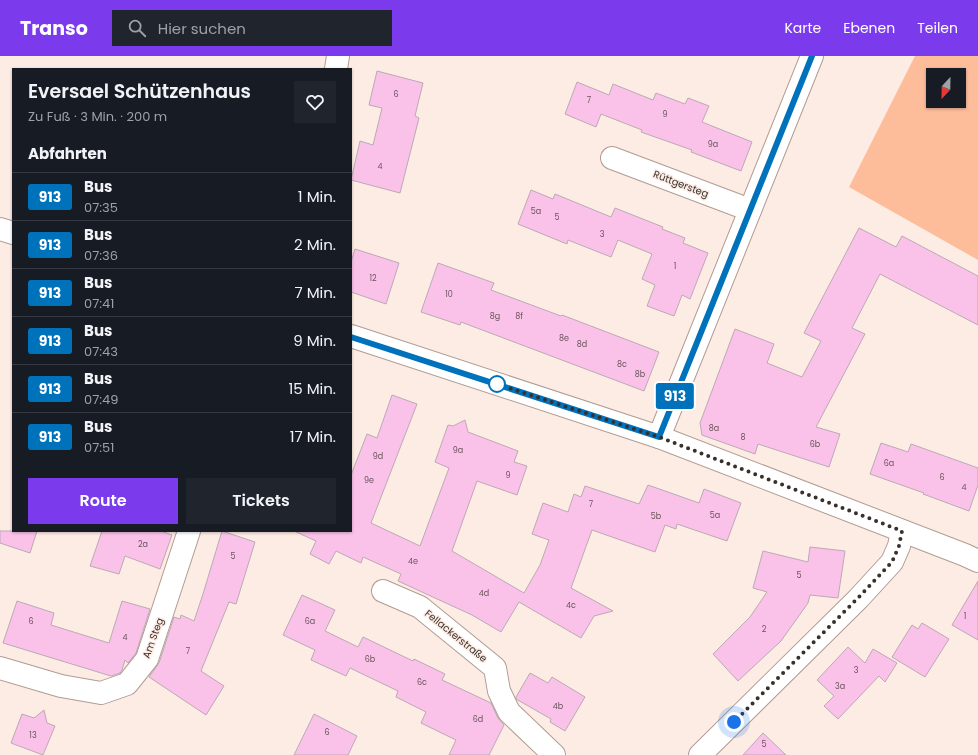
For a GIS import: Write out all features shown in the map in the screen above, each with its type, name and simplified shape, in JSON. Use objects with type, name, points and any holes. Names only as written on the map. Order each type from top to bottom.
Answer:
[{"type":"street","points":[[336,68],[338,56]]},
{"type":"street","points":[[659,437],[812,56]]},
{"type":"street","name":"Rüttgersteg","points":[[612,158],[750,210]]},
{"type":"street","points":[[0,229],[12,233]]},
{"type":"street","points":[[352,336],[659,437],[965,554],[978,561]]},
{"type":"street","points":[[700,755],[858,598],[892,562],[899,546],[902,531]]},
{"type":"street","name":"Am Steg","points":[[0,668],[61,686],[101,693],[127,684],[147,659],[189,532]]},
{"type":"street","name":"Fellackerstraße","points":[[383,591],[420,607],[495,668],[499,692],[509,712],[554,755]]},
{"type":"shaded area","points":[[915,56],[978,56],[978,260],[849,187]]},
{"type":"building","points":[[377,71],[423,83],[415,116],[419,118],[400,193],[352,180],[360,141],[373,145],[382,108],[369,105]]},
{"type":"building","points":[[577,82],[609,95],[613,84],[653,100],[656,93],[685,104],[688,98],[709,106],[702,122],[752,142],[741,171],[691,152],[692,150],[641,132],[642,130],[601,114],[596,127],[565,114]]},
{"type":"building","points":[[531,190],[553,199],[555,194],[611,217],[615,208],[663,227],[662,229],[685,238],[683,243],[708,253],[690,299],[682,295],[674,316],[647,306],[655,285],[642,279],[652,254],[618,240],[611,257],[568,240],[567,244],[518,224]]},
{"type":"building","points":[[859,228],[896,247],[902,236],[978,276],[978,325],[880,274],[852,328],[865,334],[816,427],[840,434],[829,467],[758,444],[755,454],[702,435],[700,423],[735,329],[774,344],[767,363],[802,377],[821,341],[804,333]]},
{"type":"building","points":[[355,249],[399,263],[386,304],[352,292],[352,259]]},
{"type":"building","points":[[438,263],[494,283],[491,290],[659,352],[644,391],[461,322],[460,325],[421,312]]},
{"type":"building","points":[[392,395],[417,404],[371,523],[420,546],[449,468],[435,462],[448,425],[453,426],[465,420],[468,432],[518,451],[514,462],[527,466],[517,495],[477,481],[452,551],[524,593],[540,565],[549,540],[532,534],[543,503],[568,512],[574,494],[581,497],[585,486],[639,504],[648,485],[699,503],[704,489],[741,503],[727,541],[677,524],[676,529],[665,525],[655,552],[592,530],[571,588],[613,611],[594,616],[581,638],[519,602],[501,632],[472,615],[398,581],[401,574],[363,557],[361,563],[336,551],[329,564],[310,554],[316,541],[296,532],[352,532],[352,472],[367,434],[377,438]]},
{"type":"building","points":[[881,443],[908,452],[911,444],[978,468],[978,485],[969,511],[870,474]]},
{"type":"building","points":[[0,531],[37,532],[30,553],[0,543]]},
{"type":"building","points":[[102,532],[164,532],[172,535],[160,569],[125,556],[119,574],[90,566]]},
{"type":"building","points":[[222,532],[255,542],[236,604],[229,602],[201,671],[224,686],[206,715],[149,677],[159,663],[174,617],[180,619],[181,615],[194,621]]},
{"type":"building","points":[[810,547],[845,551],[838,598],[810,595],[808,603],[781,641],[738,681],[713,654],[750,617],[767,592],[753,588],[763,551],[808,562]]},
{"type":"building","points":[[978,581],[978,640],[952,625]]},
{"type":"building","points":[[302,595],[335,610],[325,631],[358,647],[363,637],[413,661],[414,659],[445,674],[442,680],[491,703],[498,718],[504,725],[489,755],[449,755],[456,740],[421,723],[426,712],[396,697],[398,691],[350,668],[346,676],[311,660],[315,650],[283,635]]},
{"type":"building","points":[[17,601],[54,613],[51,625],[109,643],[122,601],[150,609],[136,653],[128,663],[125,660],[120,673],[111,676],[3,643]]},
{"type":"building","points":[[922,623],[949,639],[925,677],[892,657],[912,625],[918,629]]},
{"type":"building","points":[[848,647],[865,663],[873,649],[897,663],[885,682],[879,676],[838,719],[824,706],[834,696],[817,680]]},
{"type":"building","points":[[530,673],[548,683],[552,677],[585,697],[565,731],[550,722],[551,719],[516,699]]},
{"type":"building","points":[[44,710],[47,723],[55,726],[43,755],[11,743],[22,714],[34,718]]},
{"type":"building","points":[[314,714],[357,736],[348,755],[294,755]]},
{"type":"building","points":[[763,733],[786,755],[743,755]]},
{"type":"bus line","name":"913","points":[[352,337],[659,437],[812,56]]},
{"type":"route","points":[[497,384],[659,437],[902,531],[899,546],[892,562],[734,722]]}]
